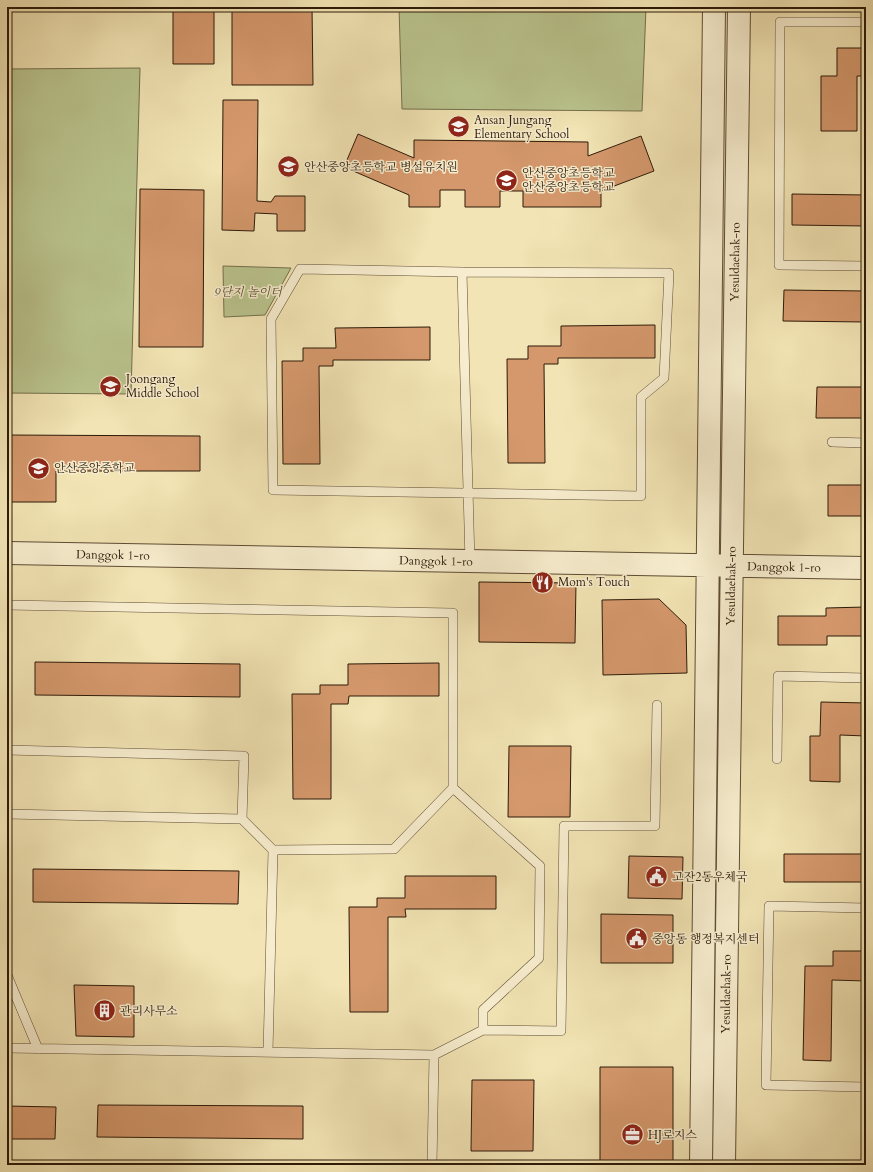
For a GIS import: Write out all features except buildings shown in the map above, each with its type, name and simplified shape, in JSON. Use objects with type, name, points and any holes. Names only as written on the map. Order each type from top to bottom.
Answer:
[{"type":"street","name":"Yesuldaehak-ro","points":[[701,1165],[714,7]]},
{"type":"street","name":"Yesuldaehak-ro","points":[[724,1165],[739,7]]},
{"type":"street","name":"Danggok 1-ro","points":[[7,554],[866,568]]},
{"type":"lane","points":[[866,22],[780,22],[779,265],[866,266]]},
{"type":"lane","points":[[300,269],[462,272],[669,273],[664,378],[641,396],[641,496],[273,490],[271,319],[300,269]]},
{"type":"lane","points":[[462,272],[470,562]]},
{"type":"lane","points":[[832,442],[866,443]]},
{"type":"lane","points":[[7,605],[453,613],[453,788],[394,849],[273,850],[242,819],[7,814]]},
{"type":"lane","points":[[777,759],[778,676],[866,678]]},
{"type":"lane","points":[[7,1048],[434,1055],[483,1030],[561,1030],[564,826],[655,826],[657,705]]},
{"type":"lane","points":[[7,750],[244,756],[242,819]]},
{"type":"lane","points":[[453,788],[540,866],[539,958],[483,1010],[483,1030]]},
{"type":"lane","points":[[268,1052],[273,850]]},
{"type":"lane","points":[[866,908],[770,906],[766,1085],[866,1087]]},
{"type":"lane","points":[[7,975],[38,1049]]},
{"type":"lane","points":[[432,1165],[434,1055]]},
{"type":"green space","points":[[399,7],[646,7],[642,111],[402,109]]},
{"type":"green space","points":[[140,68],[131,394],[7,393],[7,69]]},
{"type":"green space","name":"9단지 놀이터","points":[[223,266],[291,268],[265,315],[224,317]]},
{"type":"place","name":"Ansan Jungang Elementary School","points":[[458,127]]},
{"type":"place","name":"안산중앙초등학교 병설유치원","points":[[289,167]]},
{"type":"place","name":"안산중앙초등학교 안산중앙초등학교","points":[[506,180]]},
{"type":"place","name":"Joongang Middle School","points":[[110,386]]},
{"type":"place","name":"안산중앙중학교","points":[[38,468]]},
{"type":"place","name":"Mom's Touch","points":[[542,582]]},
{"type":"place","name":"고잔2동우체국","points":[[656,877]]},
{"type":"place","name":"중앙동 행정복지센터","points":[[637,939]]},
{"type":"place","name":"관리사무소","points":[[104,1011]]},
{"type":"place","name":"HJ로지스","points":[[632,1135]]}]
